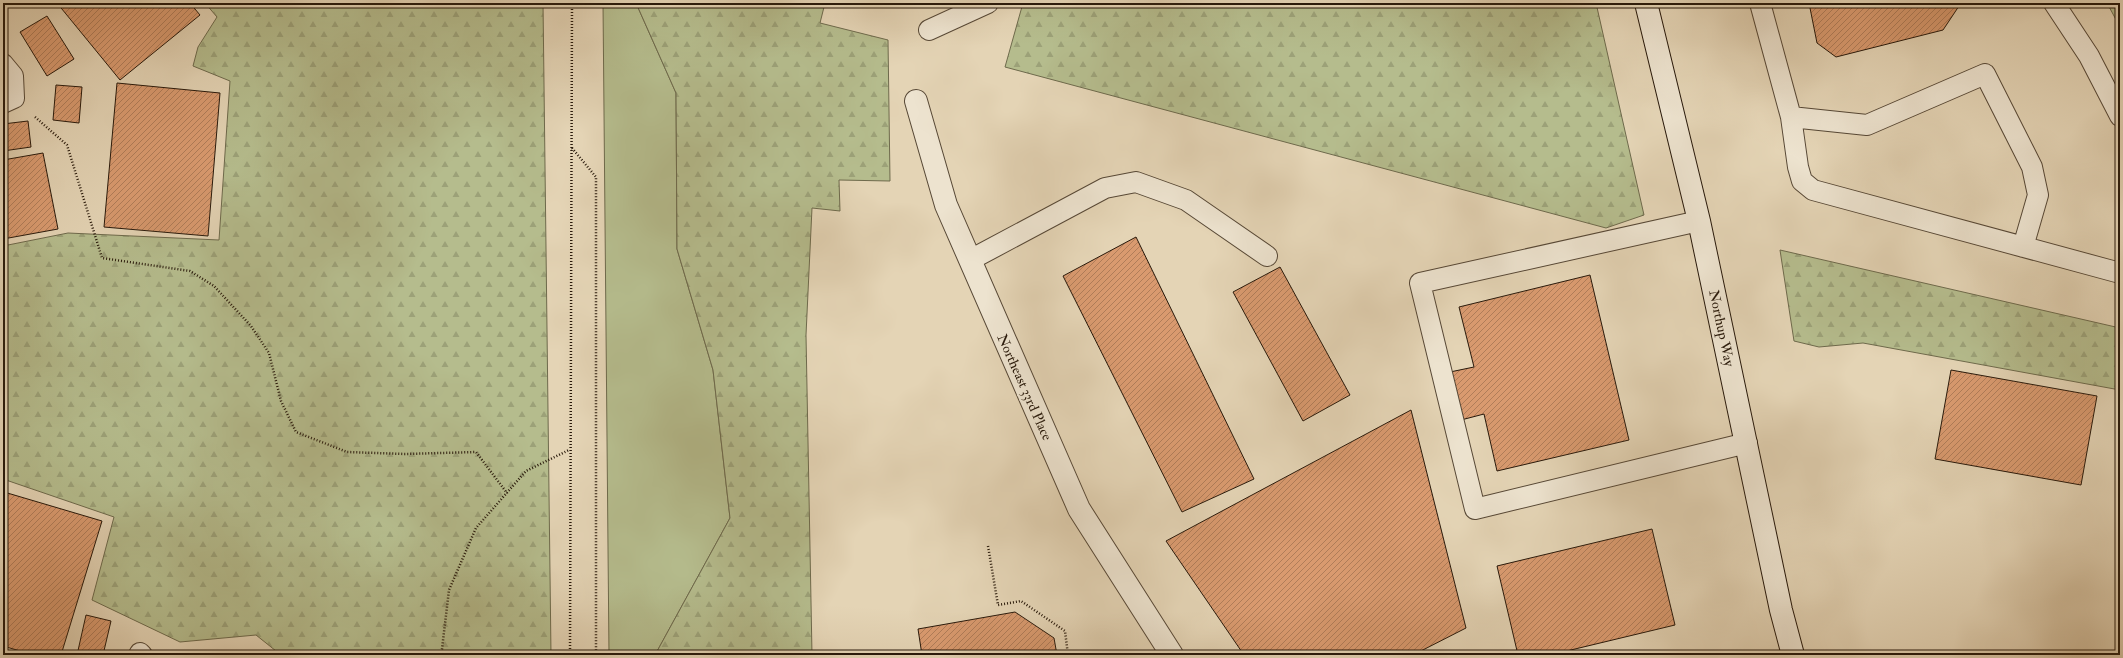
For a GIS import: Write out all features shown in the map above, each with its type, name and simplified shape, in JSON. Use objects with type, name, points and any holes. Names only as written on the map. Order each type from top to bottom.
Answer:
[{"type":"main road","name":"Northup Way","points":[[1646,3],[1699,221],[1781,610],[1792,655]]},
{"type":"main road","name":"Northeast 33rd Place","points":[[916,101],[946,205],[1079,509],[1172,655]]},
{"type":"lane","points":[[929,30],[988,3]]},
{"type":"lane","points":[[1760,3],[1791,117],[1798,168],[1802,181],[1814,190],[2120,273]]},
{"type":"lane","points":[[2054,3],[2089,56],[2120,116]]},
{"type":"lane","points":[[3,64],[12,76],[9,100]]},
{"type":"lane","points":[[1791,117],[1867,125],[1985,74],[2032,167],[2038,194],[2023,247]]},
{"type":"lane","points":[[970,260],[1105,188],[1136,182],[1186,200],[1267,256]]},
{"type":"lane","points":[[1699,221],[1420,284],[1475,509],[1746,443]]},
{"type":"path","points":[[570,655],[569,450],[572,3]]},
{"type":"path","points":[[9,100],[67,145],[102,258],[190,271],[214,286],[251,326],[269,353],[281,401],[296,432],[347,452],[405,454],[476,452],[507,493]]},
{"type":"path","points":[[571,148],[596,177],[596,655]]},
{"type":"path","points":[[440,655],[449,590],[476,528],[526,471],[569,450]]},
{"type":"path","points":[[988,546],[998,605],[1021,601],[1065,632],[1068,655]]},
{"type":"green space","points":[[205,3],[543,3],[551,655],[281,655],[256,635],[180,642],[92,600],[114,517],[3,479],[3,246],[68,233],[219,240],[230,81],[193,66],[198,47],[217,17]]},
{"type":"green space","points":[[603,3],[636,3],[676,93],[677,249],[713,370],[730,518],[655,655],[609,655]]},
{"type":"green space","points":[[636,3],[825,3],[820,23],[888,40],[890,181],[839,180],[840,211],[812,208],[806,335],[812,655],[655,655],[730,518],[713,370],[677,249],[676,93]]},
{"type":"green space","points":[[1023,3],[1596,3],[1644,215],[1606,228],[1005,67]]},
{"type":"green space","points":[[2107,3],[2120,3],[2120,27]]},
{"type":"green space","points":[[1780,250],[2120,328],[2120,390],[1863,343],[1819,347],[1794,341]]},
{"type":"building","points":[[57,3],[190,3],[200,15],[120,80]]},
{"type":"building","points":[[1809,3],[1961,3],[1943,30],[1836,57],[1817,43]]},
{"type":"building","points":[[47,16],[74,59],[47,76],[20,32]]},
{"type":"building","points":[[117,83],[220,93],[208,236],[104,227]]},
{"type":"building","points":[[56,85],[82,87],[79,123],[53,120]]},
{"type":"building","points":[[28,121],[31,147],[3,151],[3,124]]},
{"type":"building","points":[[43,153],[58,229],[3,239],[3,160]]},
{"type":"building","points":[[1136,237],[1254,479],[1182,512],[1063,276]]},
{"type":"building","points":[[1280,267],[1350,395],[1303,421],[1233,292]]},
{"type":"building","points":[[1590,275],[1629,440],[1497,471],[1484,414],[1461,420],[1450,372],[1474,367],[1459,307]]},
{"type":"building","points":[[1951,370],[2097,396],[2081,485],[1935,459]]},
{"type":"building","points":[[1411,410],[1466,628],[1413,655],[1244,655],[1166,541]]},
{"type":"building","points":[[4,492],[102,521],[61,655],[34,655],[3,646]]},
{"type":"building","points":[[1652,529],[1675,625],[1550,655],[1518,655],[1497,566]]},
{"type":"building","points":[[1015,612],[1054,638],[1057,655],[922,655],[918,629]]},
{"type":"building","points":[[86,615],[111,621],[103,655],[77,655]]}]
